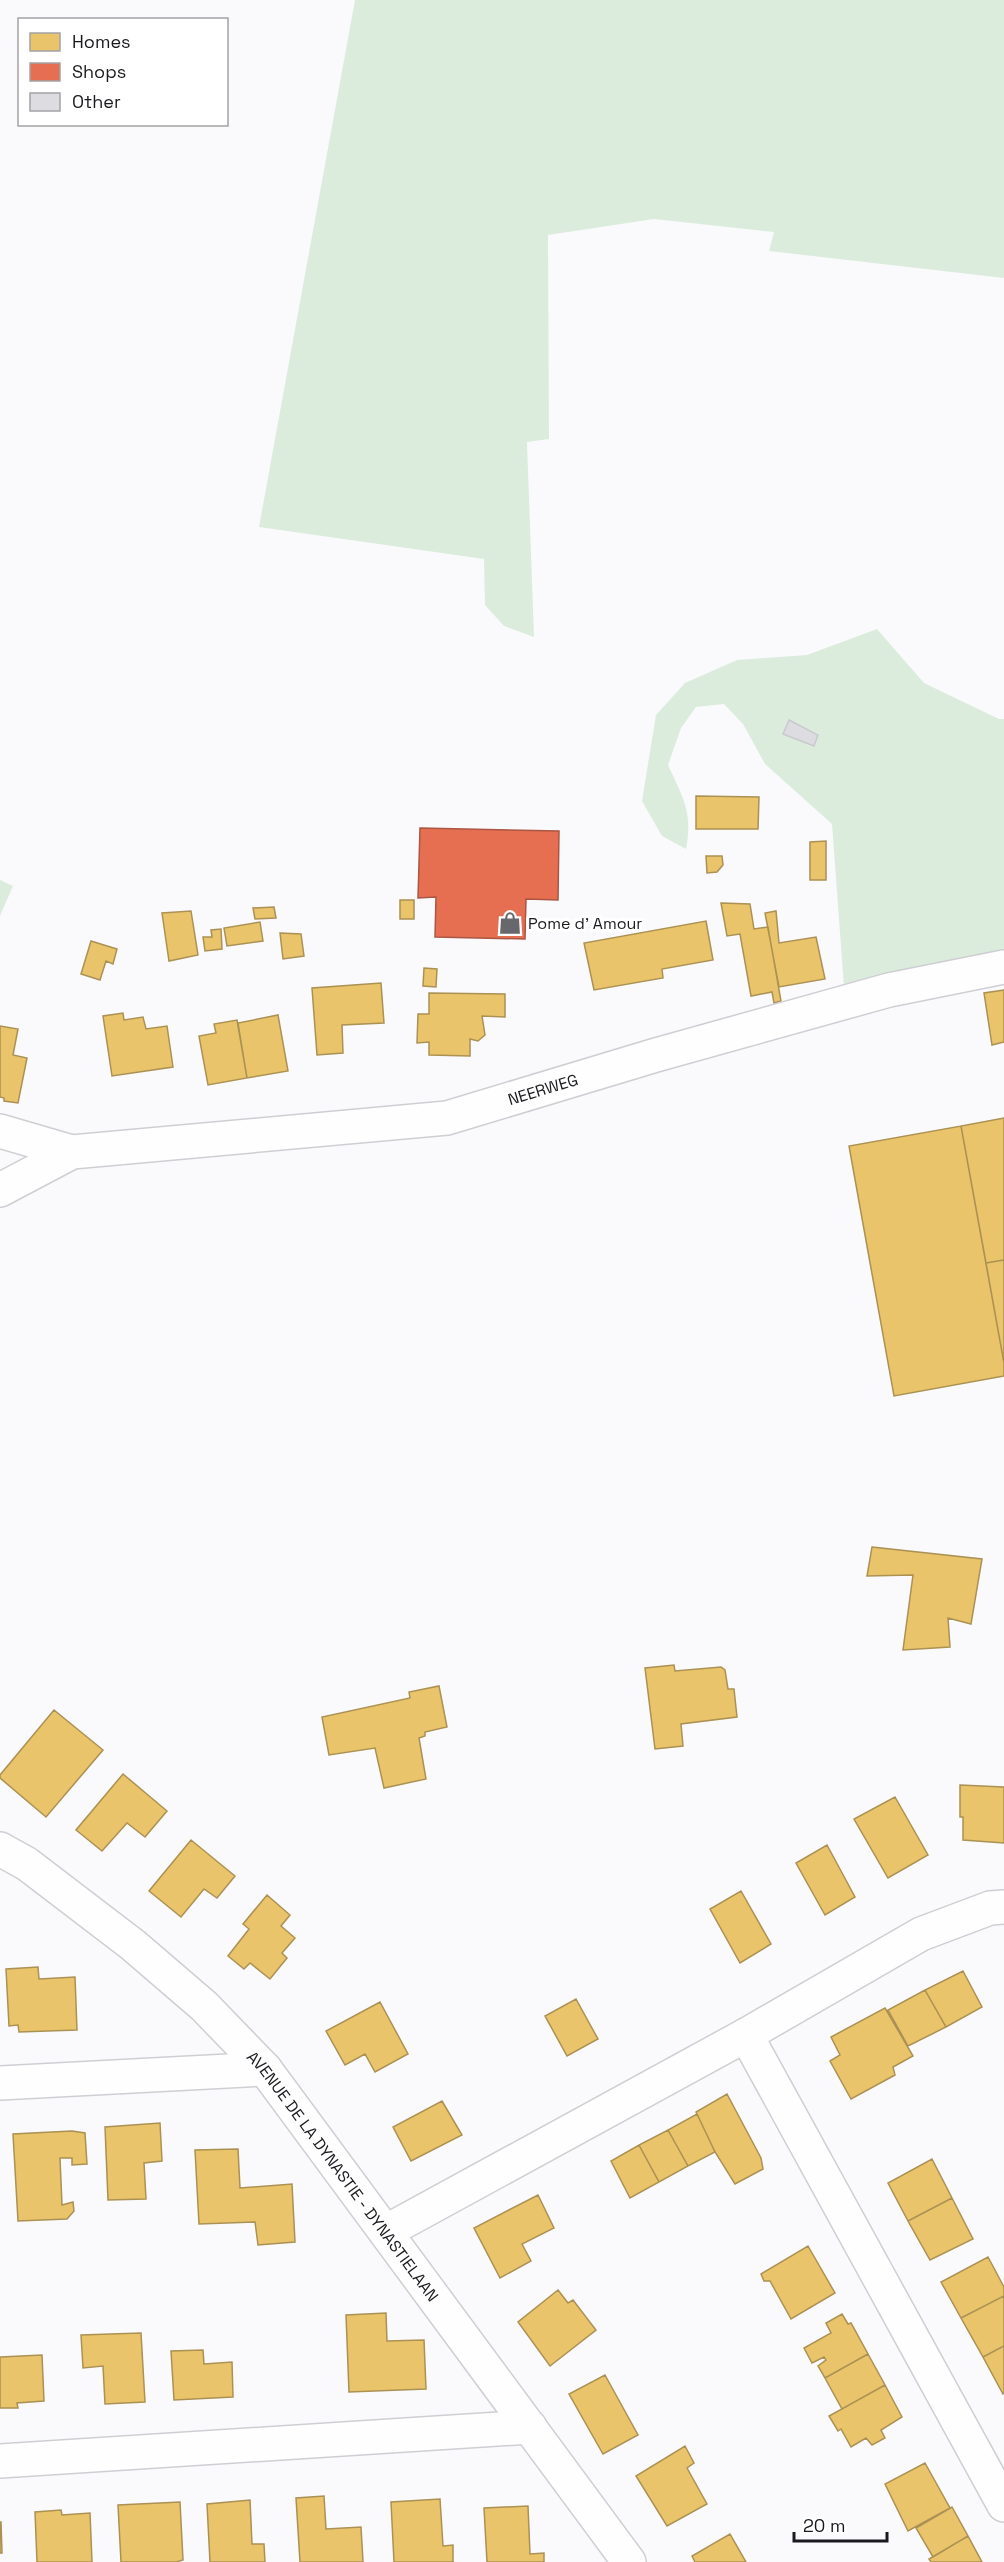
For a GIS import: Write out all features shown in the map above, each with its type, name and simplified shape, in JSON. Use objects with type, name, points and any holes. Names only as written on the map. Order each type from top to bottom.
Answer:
[{"type":"street","name":"NEERWEG","points":[[0,1131],[72,1152],[447,1118],[656,1055],[878,993],[1004,967]]},
{"type":"street","name":"NEERWEG","points":[[0,1190],[72,1152]]},
{"type":"street","name":"AVENUE DE LA DYNASTIE - DYNASTIELAAN","points":[[0,1849],[27,1864],[132,1945],[204,2006],[265,2069],[387,2231],[629,2562]]},
{"type":"street","points":[[387,2231],[746,2035],[921,1934],[990,1908],[1004,1907]]},
{"type":"street","points":[[746,2035],[1004,2505]]},
{"type":"street","points":[[0,2083],[265,2069]]},
{"type":"street","points":[[0,2461],[530,2427]]},
{"type":"green space","points":[[355,0],[1004,0],[1004,278],[769,251],[774,232],[654,219],[548,235],[549,439],[527,442],[534,637],[504,626],[485,605],[484,559],[259,527]]},
{"type":"green space","points":[[877,629],[924,683],[999,719],[1004,719],[1004,955],[844,987],[832,824],[765,764],[743,724],[724,704],[696,707],[681,728],[668,765],[682,796],[687,815],[686,849],[662,836],[642,801],[656,715],[685,683],[737,660],[807,655]]},
{"type":"green space","points":[[0,880],[13,886],[0,916]]},
{"type":"building: Homes","points":[[696,796],[759,797],[758,829],[696,829]]},
{"type":"building: Homes","points":[[826,841],[826,880],[810,880],[810,842]]},
{"type":"building: Homes","points":[[706,856],[722,856],[723,865],[717,872],[707,873]]},
{"type":"building: Homes","points":[[400,900],[414,900],[414,919],[400,919]]},
{"type":"building: Homes","points":[[721,903],[750,904],[754,929],[768,927],[781,1001],[774,1003],[772,992],[751,996],[740,934],[727,936]]},
{"type":"building: Homes","points":[[274,907],[276,918],[255,919],[253,908]]},
{"type":"building: Homes","points":[[191,911],[198,955],[169,961],[162,913]]},
{"type":"building: Homes","points":[[776,911],[779,943],[816,937],[825,979],[779,987],[765,913]]},
{"type":"building: Homes","points":[[706,921],[713,960],[662,969],[663,978],[594,990],[584,943]]},
{"type":"building: Homes","points":[[260,922],[263,941],[227,946],[224,928]]},
{"type":"building: Homes","points":[[221,929],[222,949],[205,951],[203,937],[212,937],[211,930]]},
{"type":"building: Homes","points":[[280,933],[301,934],[304,956],[283,959]]},
{"type":"building: Homes","points":[[91,941],[117,949],[113,964],[106,961],[100,980],[81,974]]},
{"type":"building: Homes","points":[[424,968],[437,969],[436,987],[423,986]]},
{"type":"building: Homes","points":[[381,983],[384,1023],[342,1025],[343,1053],[317,1055],[312,988]]},
{"type":"building: Homes","points":[[1004,990],[1004,1042],[992,1045],[984,993]]},
{"type":"building: Homes","points":[[429,993],[505,994],[505,1017],[482,1016],[485,1035],[478,1041],[470,1039],[470,1056],[429,1055],[429,1042],[417,1043],[418,1014],[429,1014]]},
{"type":"building: Homes","points":[[123,1013],[124,1020],[143,1017],[146,1029],[167,1026],[173,1067],[112,1076],[103,1016]]},
{"type":"building: Homes","points":[[278,1015],[288,1071],[247,1078],[238,1023]]},
{"type":"building: Homes","points":[[237,1020],[247,1078],[208,1085],[199,1036],[216,1033],[214,1024]]},
{"type":"building: Homes","points":[[0,1026],[18,1029],[13,1055],[27,1058],[18,1103],[4,1101],[4,1098],[0,1097]]},
{"type":"building: Homes","points":[[1004,1118],[1004,1260],[986,1263],[961,1126]]},
{"type":"building: Homes","points":[[961,1126],[1004,1363],[1004,1376],[894,1396],[849,1146]]},
{"type":"building: Homes","points":[[1004,1260],[1004,1363],[986,1263]]},
{"type":"building: Homes","points":[[872,1547],[982,1559],[971,1624],[948,1618],[950,1647],[903,1650],[913,1575],[867,1576]]},
{"type":"building: Homes","points":[[674,1665],[675,1671],[721,1667],[725,1670],[728,1689],[734,1689],[737,1717],[681,1724],[683,1746],[655,1749],[645,1668]]},
{"type":"building: Homes","points":[[439,1686],[447,1727],[425,1732],[425,1736],[419,1738],[426,1779],[384,1788],[375,1748],[329,1755],[322,1717],[410,1698],[409,1692]]},
{"type":"building: Homes","points":[[54,1710],[103,1750],[46,1817],[0,1778],[0,1775]]},
{"type":"building: Homes","points":[[123,1774],[167,1811],[145,1837],[127,1823],[102,1851],[76,1830]]},
{"type":"building: Homes","points":[[960,1785],[1004,1787],[1004,1843],[963,1840]]},
{"type":"building: Homes","points":[[895,1797],[928,1855],[888,1878],[854,1819]]},
{"type":"building: Homes","points":[[191,1840],[235,1876],[217,1898],[204,1889],[181,1917],[149,1891]]},
{"type":"building: Homes","points":[[827,1845],[855,1897],[825,1915],[796,1863]]},
{"type":"building: Homes","points":[[741,1891],[771,1944],[740,1963],[710,1909]]},
{"type":"building: Homes","points":[[267,1895],[290,1915],[281,1926],[295,1938],[282,1953],[287,1958],[270,1979],[250,1963],[244,1969],[228,1956],[249,1929],[243,1924]]},
{"type":"building: Homes","points":[[38,1967],[39,1979],[75,1977],[77,2030],[19,2032],[18,2025],[9,2026],[6,1969]]},
{"type":"building: Homes","points":[[963,1971],[982,2007],[946,2027],[925,1990]]},
{"type":"building: Homes","points":[[925,1990],[946,2027],[908,2046],[888,2010]]},
{"type":"building: Homes","points":[[576,1999],[598,2039],[567,2056],[545,2016]]},
{"type":"building: Homes","points":[[380,2002],[408,2054],[375,2072],[365,2054],[345,2065],[326,2031]]},
{"type":"building: Homes","points":[[885,2008],[913,2056],[893,2067],[895,2075],[851,2099],[830,2061],[840,2055],[831,2037]]},
{"type":"building: Homes","points":[[727,2094],[761,2158],[763,2169],[735,2184],[715,2152],[696,2112]]},
{"type":"building: Homes","points":[[442,2101],[462,2135],[411,2161],[393,2127]]},
{"type":"building: Homes","points":[[697,2114],[715,2152],[688,2166],[668,2130]]},
{"type":"building: Homes","points":[[160,2123],[162,2161],[144,2163],[146,2199],[108,2200],[105,2127]]},
{"type":"building: Homes","points":[[668,2130],[688,2166],[659,2182],[639,2145]]},
{"type":"building: Homes","points":[[72,2131],[85,2133],[87,2164],[72,2165],[72,2158],[60,2158],[62,2205],[73,2202],[74,2211],[67,2219],[18,2221],[13,2134]]},
{"type":"building: Homes","points":[[639,2145],[659,2182],[630,2198],[611,2161]]},
{"type":"building: Homes","points":[[238,2149],[240,2188],[292,2184],[295,2242],[258,2245],[255,2222],[199,2224],[195,2150]]},
{"type":"building: Homes","points":[[932,2159],[952,2198],[908,2221],[888,2183]]},
{"type":"building: Homes","points":[[538,2195],[554,2228],[522,2244],[531,2261],[500,2278],[474,2228]]},
{"type":"building: Homes","points":[[952,2198],[973,2239],[930,2260],[908,2221]]},
{"type":"building: Homes","points":[[808,2246],[835,2293],[791,2319],[770,2281],[764,2281],[761,2274]]},
{"type":"building: Homes","points":[[988,2257],[1004,2287],[1004,2296],[961,2318],[941,2282]]},
{"type":"building: Homes","points":[[558,2290],[568,2303],[573,2300],[596,2330],[550,2366],[518,2322]]},
{"type":"building: Homes","points":[[1004,2296],[1004,2346],[983,2357],[961,2318]]},
{"type":"building: Homes","points":[[386,2313],[387,2341],[424,2340],[426,2389],[349,2392],[346,2315]]},
{"type":"building: Homes","points":[[842,2314],[848,2324],[851,2323],[868,2354],[825,2378],[818,2366],[826,2360],[824,2357],[812,2363],[804,2348],[831,2333],[826,2323]]},
{"type":"building: Homes","points":[[141,2333],[145,2402],[105,2404],[103,2366],[83,2368],[81,2335]]},
{"type":"building: Homes","points":[[1004,2346],[1004,2393],[1003,2394],[983,2357]]},
{"type":"building: Homes","points":[[203,2350],[204,2364],[232,2362],[233,2397],[174,2400],[171,2351]]},
{"type":"building: Homes","points":[[868,2354],[885,2385],[842,2409],[825,2378]]},
{"type":"building: Homes","points":[[42,2355],[44,2401],[17,2403],[18,2408],[0,2408],[0,2357]]},
{"type":"building: Homes","points":[[605,2375],[638,2435],[603,2454],[569,2394]]},
{"type":"building: Homes","points":[[885,2385],[902,2417],[881,2430],[885,2438],[872,2445],[866,2438],[851,2447],[841,2429],[838,2431],[829,2416]]},
{"type":"building: Homes","points":[[685,2446],[694,2463],[687,2468],[707,2504],[667,2526],[636,2476]]},
{"type":"building: Homes","points":[[925,2463],[950,2508],[908,2531],[885,2484]]},
{"type":"building: Homes","points":[[324,2496],[326,2529],[361,2527],[363,2562],[300,2562],[296,2498]]},
{"type":"building: Homes","points":[[440,2499],[443,2546],[453,2545],[453,2562],[394,2562],[391,2502]]},
{"type":"building: Homes","points":[[250,2500],[252,2544],[264,2544],[265,2562],[210,2562],[207,2504]]},
{"type":"building: Homes","points":[[180,2502],[183,2560],[121,2562],[118,2505]]},
{"type":"building: Homes","points":[[528,2506],[530,2554],[544,2553],[544,2562],[487,2562],[484,2508]]},
{"type":"building: Homes","points":[[952,2507],[968,2536],[933,2557],[916,2528]]},
{"type":"building: Homes","points":[[61,2510],[62,2515],[90,2513],[92,2562],[37,2562],[35,2512]]},
{"type":"building: Homes","points":[[1,2522],[2,2553],[0,2553]]},
{"type":"building: Homes","points":[[730,2534],[746,2562],[695,2562],[692,2556]]},
{"type":"building: Homes","points":[[968,2536],[982,2562],[931,2562],[929,2559]]},
{"type":"building: Shops","points":[[420,828],[559,831],[558,900],[526,899],[525,939],[435,937],[436,897],[418,898]]},
{"type":"building: Other","points":[[789,720],[818,735],[814,746],[783,734]]},
{"type":"place","name":"Pome d' Amour","points":[[510,923]]}]
